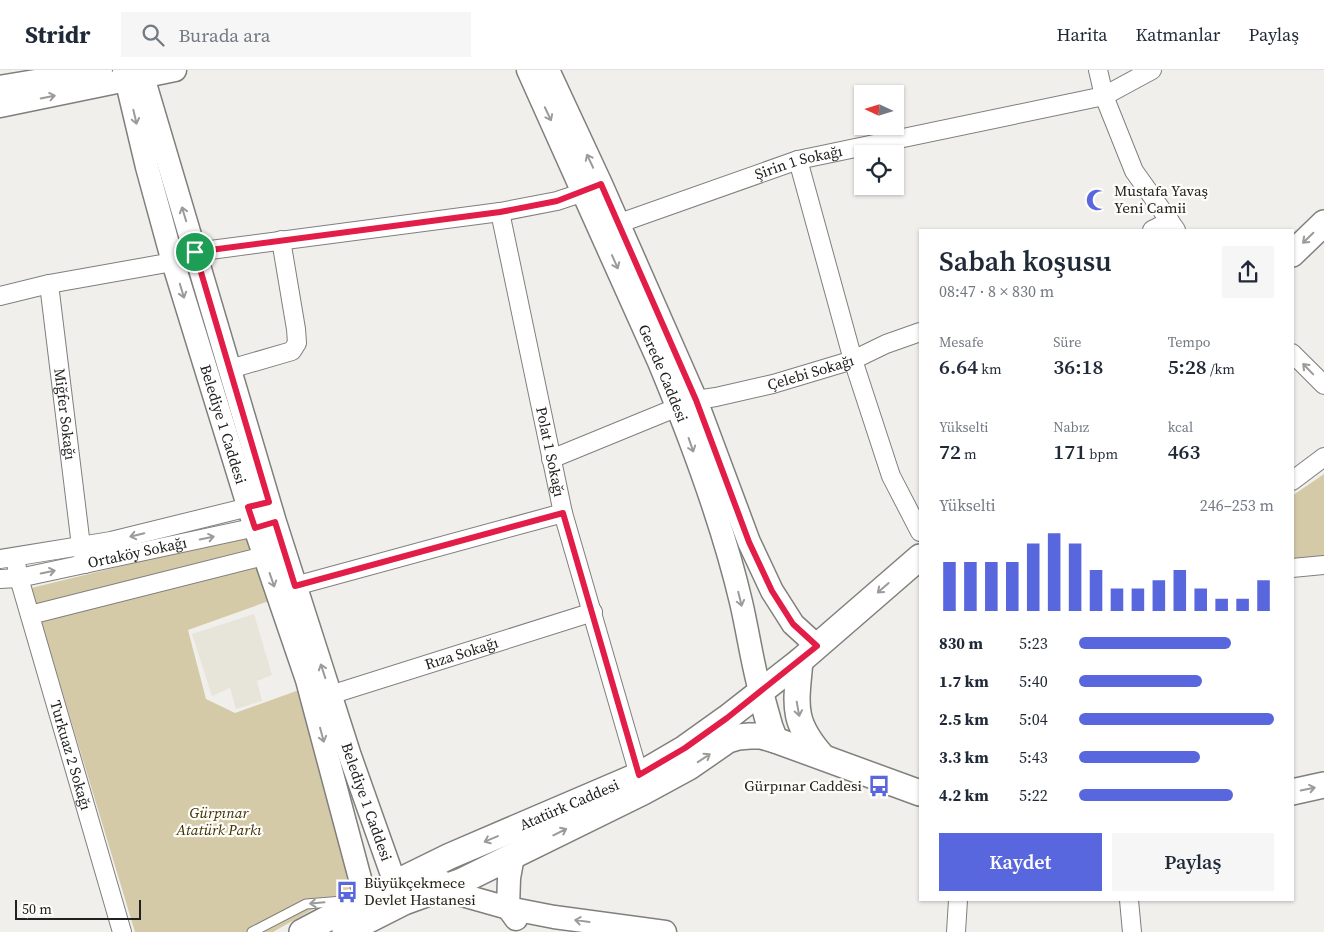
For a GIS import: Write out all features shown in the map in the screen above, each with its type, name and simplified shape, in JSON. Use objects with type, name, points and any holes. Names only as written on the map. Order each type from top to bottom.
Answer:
[{"type":"main road","points":[[1294,252],[1324,223]]},
{"type":"main road","points":[[822,756],[804,732],[798,714],[796,695],[808,653],[919,558]]},
{"type":"main road","name":"Atatürk Caddesi","points":[[345,932],[407,894],[426,868],[639,775],[685,748],[727,718],[808,653]]},
{"type":"main road","points":[[760,691],[770,727],[776,740]]},
{"type":"main road","name":"Atatürk Caddesi","points":[[407,894],[447,887],[651,788],[689,767],[728,740],[738,737],[761,736],[776,740],[919,793]]},
{"type":"main road","points":[[1294,792],[1324,785]]},
{"type":"main road","name":"Atatürk Caddesi","points":[[302,932],[372,917]]},
{"type":"street","points":[[0,87],[101,70]]},
{"type":"street","points":[[0,106],[134,75],[175,70]]},
{"type":"street","name":"Gerede Caddesi","points":[[528,70],[592,188],[617,224],[687,403],[772,591],[793,624],[808,653]]},
{"type":"street","name":"Gerede Caddesi","points":[[548,70],[659,362],[687,403],[741,603],[752,662],[760,691]]},
{"type":"street","points":[[1098,70],[1104,96],[1134,171],[1173,226],[1157,229]]},
{"type":"street","name":"Şirin 1 Sokağı","points":[[617,224],[798,160],[1104,96],[1152,70]]},
{"type":"street","name":"Belediye 1 Caddesi","points":[[134,75],[195,252],[230,369],[262,515],[264,556],[307,680],[372,917]]},
{"type":"street","name":"Belediye 1 Caddesi","points":[[134,75],[147,167],[174,262],[262,515],[295,586],[330,695],[407,894]]},
{"type":"street","points":[[798,160],[853,360],[891,476],[919,530]]},
{"type":"street","points":[[195,252],[500,212],[557,201],[592,188]]},
{"type":"street","name":"Polat 1 Sokağı","points":[[500,212],[563,513],[639,775]]},
{"type":"street","points":[[230,369],[292,351],[297,344],[281,240]]},
{"type":"street","points":[[0,296],[49,284],[174,262]]},
{"type":"street","name":"Miğfer Sokağı","points":[[49,284],[81,546],[85,564]]},
{"type":"street","name":"Çelebi Sokağı","points":[[552,459],[687,403],[773,384],[853,360],[886,344],[919,332]]},
{"type":"street","points":[[1294,355],[1324,385]]},
{"type":"street","points":[[1294,480],[1324,457]]},
{"type":"street","points":[[295,586],[563,513]]},
{"type":"street","name":"Ortaköy Sokağı","points":[[7,559],[262,515]]},
{"type":"street","name":"Ortaköy Sokağı","points":[[0,579],[19,578],[85,564],[262,515]]},
{"type":"street","points":[[30,615],[264,556]]},
{"type":"street","name":"Turkuaz 2 Sokağı","points":[[7,559],[19,578],[122,932]]},
{"type":"street","points":[[1294,568],[1324,565]]},
{"type":"street","name":"Rıza Sokağı","points":[[330,695],[593,612]]},
{"type":"street","points":[[512,856],[509,878],[516,921]]},
{"type":"street","points":[[426,868],[447,887],[516,921],[564,918],[665,932]]},
{"type":"street","points":[[407,894],[460,904],[516,921],[563,932]]},
{"type":"street","points":[[956,932],[958,901]]},
{"type":"street","points":[[1129,901],[1132,932]]},
{"type":"lane","points":[[252,932],[306,904],[372,917]]},
{"type":"shaded area","points":[[254,614],[272,675],[257,681],[262,701],[236,709],[230,688],[212,696],[192,634]]},
{"type":"green space","points":[[1324,474],[1324,560],[1294,564],[1294,495]]},
{"type":"green space","name":"Gürpınar Atatürk Parkı","points":[[250,535],[269,601],[188,630],[206,699],[235,713],[299,690],[354,886],[273,932],[135,932],[31,588]]},
{"type":"place","name":"Mustafa Yavaş Yeni Camii","points":[[1097,200]]},
{"type":"place","name":"Gürpınar Caddesi","points":[[879,786]]},
{"type":"place","name":"Büyükçekmece Devlet Hastanesi","points":[[347,892]]},
{"type":"route","points":[[601,184],[696,400],[749,542],[772,591],[793,624],[817,646],[727,718],[685,748],[639,775],[563,513],[295,586],[275,522],[255,528],[248,507],[269,502],[195,252],[500,212],[557,201],[601,184]]}]
